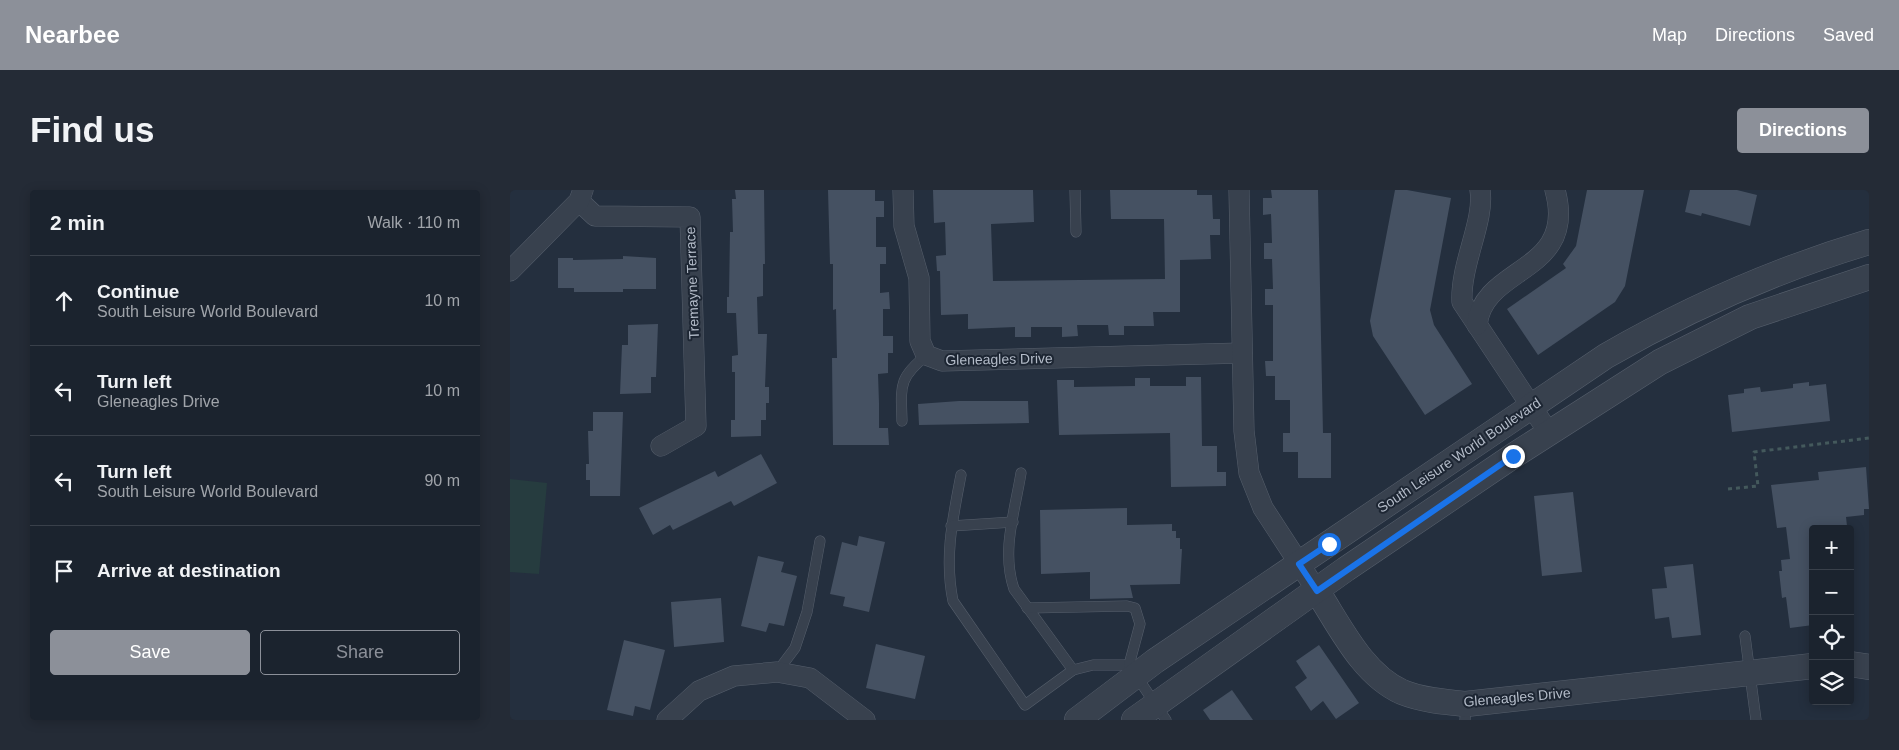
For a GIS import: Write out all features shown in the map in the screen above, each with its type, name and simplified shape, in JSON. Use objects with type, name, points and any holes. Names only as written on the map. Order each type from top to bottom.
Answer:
[{"type":"street","name":"Gleneagles Drive","points":[[903,190],[904,226],[919,278],[920,342],[927,355],[942,361],[1242,353]]},
{"type":"street","name":"Gleneagles Drive","points":[[1239,190],[1244,431],[1249,473],[1263,508],[1357,653],[1377,674],[1402,691],[1466,712],[1809,666]]},
{"type":"street","points":[[1477,326],[1478,312],[1488,296],[1535,262],[1551,244],[1558,225],[1559,206],[1555,190]]},
{"type":"street","points":[[1483,192],[1461,285],[1462,302],[1549,433]]},
{"type":"street","points":[[510,271],[581,195]]},
{"type":"street","name":"Tremayne Terrace","points":[[581,195],[595,216],[690,217],[696,426],[660,446]]},
{"type":"street","name":"South Leisure World Boulevard","points":[[1077,720],[1132,670],[1299,564],[1606,356],[1689,311],[1744,285],[1869,242]]},
{"type":"street","points":[[1134,720],[1161,712],[1340,574],[1638,375],[1704,339],[1750,317],[1869,277]]},
{"type":"street","points":[[1854,665],[1869,667]]},
{"type":"street","points":[[668,720],[699,691],[734,676],[777,672],[810,678],[865,720]]},
{"type":"lane","points":[[1075,190],[1076,232]]},
{"type":"lane","points":[[902,421],[903,380],[911,368],[927,355]]},
{"type":"lane","points":[[1021,473],[1007,555],[1009,573],[1014,589],[1073,670]]},
{"type":"lane","points":[[961,475],[951,526],[949,580],[953,601],[1025,704],[1073,670],[1093,665],[1132,670]]},
{"type":"lane","points":[[951,526],[1013,522]]},
{"type":"lane","points":[[777,672],[795,648],[807,612],[820,542]]},
{"type":"lane","points":[[1027,608],[1127,606],[1135,608],[1140,624],[1132,670],[1161,712]]},
{"type":"lane","points":[[1745,636],[1756,720]]},
{"type":"path","points":[[1728,489],[1758,486],[1754,452],[1869,438]]},
{"type":"green space","points":[[510,479],[547,483],[539,574],[510,572]]},
{"type":"building","points":[[735,190],[764,190],[765,264],[763,264],[763,296],[757,297],[758,334],[767,334],[765,387],[769,387],[769,403],[766,403],[766,420],[761,420],[761,436],[731,437],[731,420],[735,420],[735,372],[732,372],[732,356],[738,355],[736,313],[727,313],[727,297],[729,297],[730,232],[733,232],[732,199],[736,199]]},
{"type":"building","points":[[828,190],[875,190],[875,201],[884,201],[884,217],[876,217],[876,247],[886,247],[886,264],[880,264],[880,293],[889,292],[890,309],[883,309],[883,336],[893,336],[893,353],[888,353],[888,373],[878,374],[879,428],[888,428],[889,445],[833,445],[832,358],[837,358],[836,309],[833,310],[833,264],[830,264]]},
{"type":"building","points":[[933,190],[1033,190],[1034,222],[991,224],[993,281],[1165,279],[1164,219],[1111,219],[1110,190],[1197,190],[1197,195],[1212,195],[1213,219],[1220,219],[1220,235],[1210,235],[1211,259],[1180,260],[1180,312],[1153,312],[1154,326],[1124,326],[1124,335],[1109,335],[1108,325],[1077,325],[1078,336],[1062,337],[1062,327],[1031,327],[1031,337],[1015,337],[1015,327],[968,329],[968,314],[941,315],[940,271],[937,271],[936,256],[946,255],[945,222],[934,223]]},
{"type":"building","points":[[1271,190],[1318,190],[1323,433],[1331,433],[1331,478],[1298,478],[1298,452],[1283,452],[1283,433],[1290,433],[1290,400],[1275,400],[1275,376],[1266,376],[1265,361],[1273,361],[1273,305],[1265,305],[1265,289],[1273,289],[1272,259],[1264,259],[1264,243],[1272,243],[1271,214],[1263,215],[1263,198],[1272,198]]},
{"type":"building","points":[[1395,190],[1407,190],[1451,198],[1430,310],[1434,325],[1472,384],[1425,415],[1373,336],[1370,321]]},
{"type":"building","points":[[1587,190],[1644,190],[1625,286],[1615,302],[1538,355],[1507,309],[1566,268],[1563,264],[1576,246]]},
{"type":"building","points":[[1690,190],[1737,190],[1757,195],[1750,226],[1702,213],[1701,216],[1685,212]]},
{"type":"building","points":[[623,256],[656,258],[656,289],[623,289],[623,292],[574,292],[574,288],[558,288],[558,258],[573,258],[573,260],[623,259]]},
{"type":"building","points":[[658,324],[656,377],[651,377],[651,393],[620,394],[622,345],[628,345],[628,325]]},
{"type":"building","points":[[1186,377],[1201,377],[1202,446],[1217,446],[1217,472],[1226,472],[1226,486],[1171,487],[1170,433],[1059,435],[1057,380],[1074,380],[1074,387],[1135,386],[1135,378],[1150,378],[1150,386],[1186,386]]},
{"type":"building","points":[[1809,382],[1809,386],[1826,384],[1830,421],[1732,432],[1728,395],[1744,393],[1744,389],[1760,387],[1761,392],[1793,388],[1793,384]]},
{"type":"building","points":[[959,401],[1028,401],[1029,423],[919,425],[918,404]]},
{"type":"building","points":[[593,412],[623,412],[620,496],[590,496],[590,480],[586,480],[586,464],[589,464],[588,431],[593,431]]},
{"type":"building","points":[[761,454],[777,483],[734,506],[731,501],[673,530],[670,525],[653,535],[639,508],[715,471],[718,477]]},
{"type":"building","points":[[1866,467],[1869,509],[1864,509],[1864,515],[1846,517],[1847,525],[1809,525],[1809,626],[1790,628],[1786,597],[1782,598],[1779,571],[1782,571],[1781,560],[1790,559],[1786,527],[1777,528],[1771,485],[1819,480],[1818,472]]},
{"type":"building","points":[[1573,492],[1582,572],[1542,576],[1534,496]]},
{"type":"building","points":[[1127,508],[1127,525],[1172,524],[1172,531],[1176,531],[1176,538],[1180,538],[1180,549],[1182,549],[1180,584],[1130,585],[1133,598],[1090,599],[1090,572],[1041,574],[1040,510]]},
{"type":"building","points":[[859,536],[885,542],[869,612],[843,606],[845,597],[830,594],[842,542],[857,546]]},
{"type":"building","points":[[758,556],[784,562],[781,572],[797,576],[784,626],[769,623],[766,632],[741,626]]},
{"type":"building","points":[[1693,564],[1701,635],[1672,638],[1669,617],[1655,619],[1652,589],[1667,588],[1664,567]]},
{"type":"building","points":[[721,598],[724,642],[674,647],[671,602]]},
{"type":"building","points":[[624,640],[665,650],[650,710],[635,706],[633,716],[607,710]]},
{"type":"building","points":[[876,644],[925,656],[915,699],[866,688]]},
{"type":"building","points":[[1319,645],[1359,703],[1336,719],[1323,701],[1311,711],[1295,687],[1307,678],[1296,661]]},
{"type":"building","points":[[1232,690],[1253,720],[1210,720],[1203,710]]},
{"type":"route","points":[[1329,544],[1299,564],[1317,591],[1333,578],[1513,456]]}]
